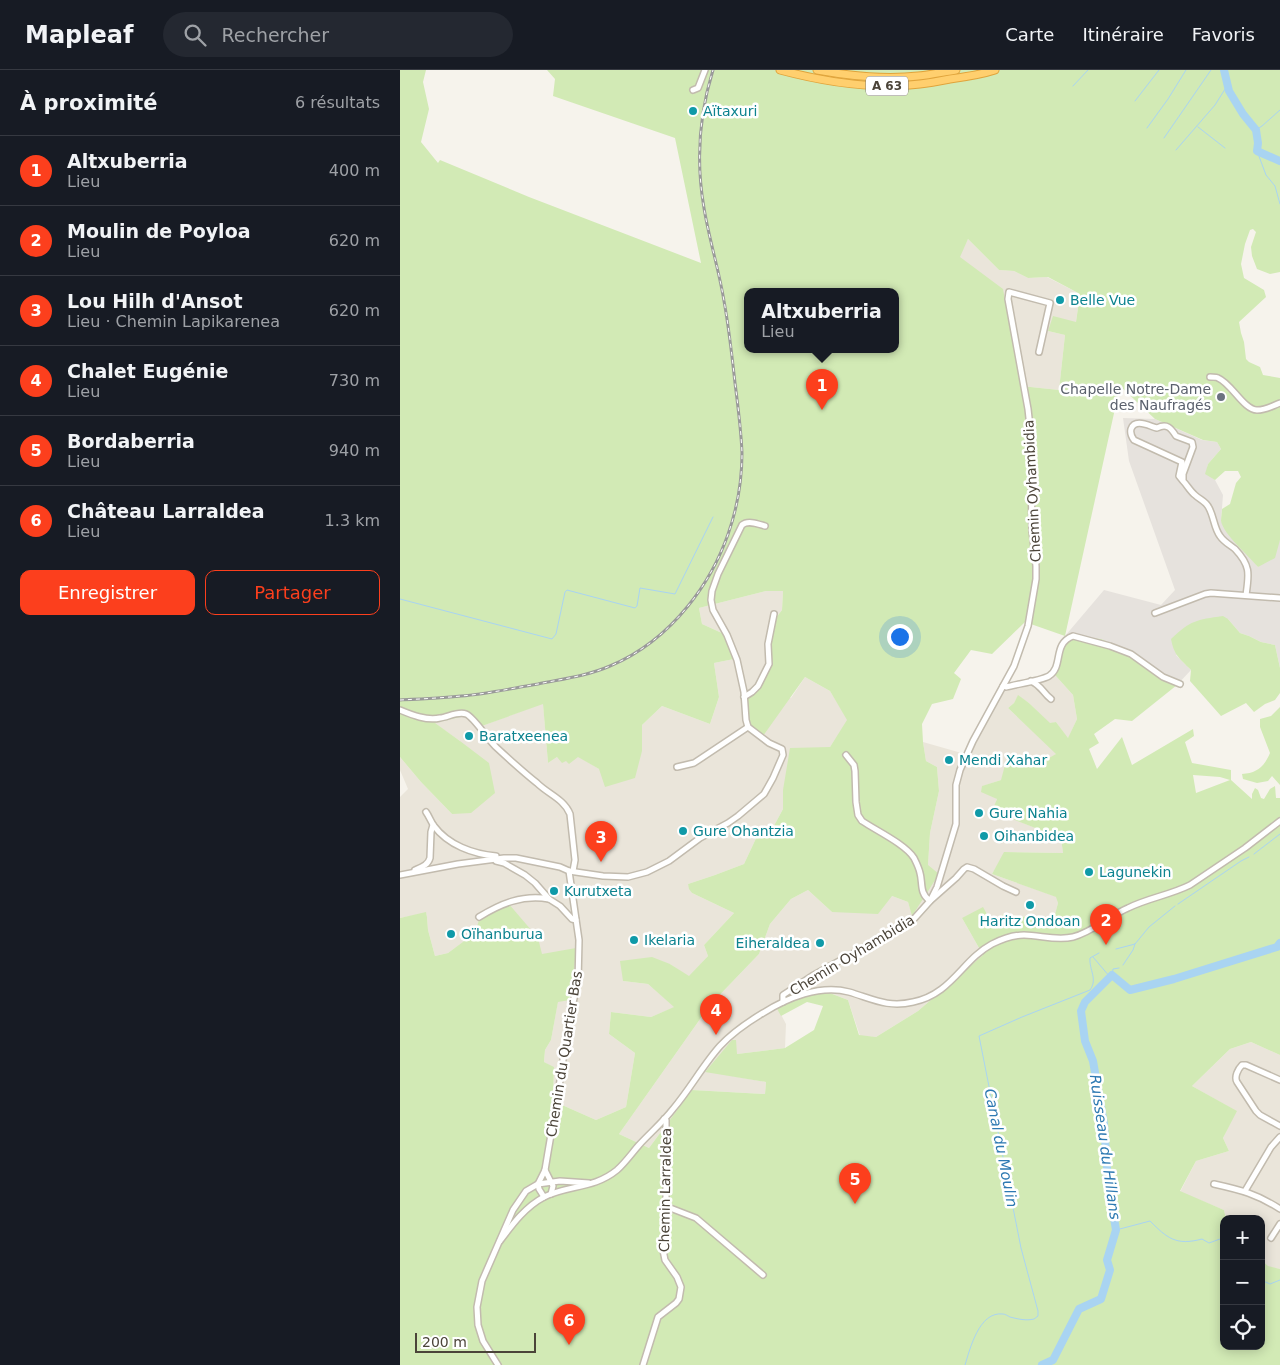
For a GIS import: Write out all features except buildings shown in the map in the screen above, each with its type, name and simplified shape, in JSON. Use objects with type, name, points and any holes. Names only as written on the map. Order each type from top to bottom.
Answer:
[{"type":"highway","name":"A 63","points":[[780,70],[831,82],[890,86],[919,84],[977,75],[995,70]]},
{"type":"highway","name":"A 63","points":[[817,70],[862,76],[890,77],[918,76],[956,70]]},
{"type":"street","points":[[693,90],[698,88],[705,70]]},
{"type":"street","name":"Chemin Oyhambidia","points":[[783,1002],[783,996],[806,980],[912,921],[930,901],[946,859],[956,824],[956,785],[960,770],[1021,649],[1028,626],[1036,578],[1032,530],[1030,427],[1008,298],[1009,292],[1050,303],[1039,352]]},
{"type":"street","points":[[1210,377],[1220,379],[1248,408],[1255,411],[1280,403]]},
{"type":"street","points":[[1182,462],[1134,440],[1130,431],[1132,426],[1140,423],[1157,428],[1167,426],[1172,428],[1176,436],[1192,442]]},
{"type":"street","points":[[1192,442],[1182,462],[1179,476],[1194,495],[1208,504],[1221,537],[1247,566],[1249,575],[1246,595]]},
{"type":"street","points":[[1183,481],[1183,474],[1193,447],[1192,442]]},
{"type":"street","points":[[403,875],[458,864],[516,858],[571,871],[603,876],[628,877],[638,875],[669,861],[700,838],[738,816],[764,794],[783,755],[782,749],[769,743],[748,727],[737,660],[727,635],[713,610],[711,600],[718,574],[742,525],[749,522],[765,526]]},
{"type":"street","points":[[1155,613],[1205,594],[1218,593],[1280,598]]},
{"type":"street","points":[[744,697],[758,686],[769,664],[768,644],[774,614]]},
{"type":"street","points":[[1003,686],[1006,687],[1047,677],[1054,669],[1061,644],[1073,636],[1131,654],[1163,677],[1180,684]]},
{"type":"street","points":[[1031,681],[1051,699]]},
{"type":"street","name":"Chemin du Quartier Bas","points":[[400,710],[426,718],[441,718],[463,713],[471,716],[493,744],[538,784],[560,800],[570,814],[575,860],[571,871],[579,940],[578,982],[569,1019],[545,1170],[538,1184]]},
{"type":"street","points":[[677,767],[694,762],[748,727]]},
{"type":"street","points":[[846,755],[854,765],[858,815],[862,821],[904,848],[912,856],[921,874],[921,885],[926,898],[930,901],[967,867],[1016,892]]},
{"type":"street","points":[[426,812],[433,825],[459,846],[485,855],[504,858]]},
{"type":"street","points":[[500,1241],[518,1218],[544,1197],[594,1183],[608,1176],[621,1166],[672,1110],[721,1045],[749,1022],[783,1002],[807,993],[828,989],[848,992],[878,1002],[894,1004],[926,999],[954,980],[982,951],[992,944],[1018,935],[1064,938],[1084,934],[1130,906],[1181,890],[1190,885],[1245,848],[1280,821]]},
{"type":"street","points":[[403,875],[424,866],[429,861],[433,825]]},
{"type":"street","points":[[488,860],[510,865],[535,883],[549,899],[560,906],[572,919],[576,920]]},
{"type":"street","points":[[479,917],[509,901],[549,899]]},
{"type":"street","points":[[1280,1080],[1246,1065],[1240,1067],[1236,1077],[1237,1082],[1256,1111],[1280,1126]]},
{"type":"street","name":"Chemin Larraldea","points":[[643,1365],[658,1317],[676,1303],[680,1293],[678,1277],[665,1260],[662,1250],[665,1206],[666,1120],[664,1119]]},
{"type":"street","points":[[1245,1191],[1271,1147],[1280,1137]]},
{"type":"street","points":[[545,1170],[551,1182],[552,1194]]},
{"type":"street","points":[[498,1365],[483,1341],[478,1325],[477,1306],[482,1281],[521,1196],[538,1184],[551,1182],[594,1183]]},
{"type":"street","points":[[538,1184],[544,1197]]},
{"type":"street","points":[[1214,1184],[1245,1191],[1266,1200],[1280,1209]]},
{"type":"street","points":[[665,1206],[696,1218],[763,1275]]},
{"type":"street","points":[[1271,1238],[1280,1224]]},
{"type":"shaded area","points":[[968,239],[999,270],[1014,271],[1028,278],[1047,277],[1080,294],[1076,322],[1048,331],[1065,335],[1059,390],[1021,386],[1010,327],[959,256]]},
{"type":"shaded area","points":[[1123,418],[1155,419],[1202,440],[1217,442],[1221,449],[1208,464],[1206,473],[1215,480],[1223,495],[1221,521],[1258,567],[1280,540],[1280,668],[1275,645],[1261,642],[1240,633],[1228,619],[1176,655],[1191,670],[1177,685],[1138,655],[1101,639],[1065,636],[1104,590],[1161,605],[1175,590],[1129,461]]},
{"type":"shaded area","points":[[766,591],[783,591],[782,610],[775,619],[770,664],[763,681],[753,694],[791,698],[805,677],[830,691],[848,720],[830,747],[783,790],[783,809],[769,835],[759,832],[744,864],[688,884],[692,893],[734,913],[704,945],[708,956],[689,977],[670,964],[623,981],[648,984],[675,1007],[651,1017],[611,1012],[609,1034],[635,1053],[626,1107],[596,1120],[553,1101],[554,1068],[544,1062],[545,1050],[551,1040],[558,1001],[542,954],[476,933],[448,953],[435,956],[428,930],[426,913],[400,918],[400,797],[408,789],[400,770],[400,757],[452,814],[460,741],[434,723],[465,716],[482,726],[543,703],[548,763],[557,757],[566,761],[578,756],[599,769],[642,751],[642,725],[662,706],[710,724],[719,697],[714,663],[734,659],[724,634],[702,624],[699,608]]},
{"type":"shaded area","points":[[1055,675],[1073,695],[1077,719],[1068,739],[1056,722],[1050,724],[1029,703],[1018,696],[1008,708],[1057,754],[1001,780],[983,786],[997,799],[993,811],[1061,838],[1063,853],[1005,852],[992,874],[1057,897],[1058,903],[1054,918],[1050,920],[1003,914],[995,930],[962,918],[983,955],[918,1011],[876,1037],[860,1036],[848,1000],[822,990],[776,1005],[786,1024],[785,1048],[737,1054],[705,1071],[766,1082],[765,1094],[692,1090],[649,1148],[619,1134],[710,1005],[759,954],[770,924],[791,899],[808,890],[832,912],[892,896],[908,902],[912,915],[928,865],[930,833],[939,791],[937,767],[926,761],[923,742],[965,754],[1001,686]]},
{"type":"shaded area","points":[[1251,1042],[1280,1055],[1280,1269],[1268,1267],[1265,1264],[1265,1215],[1225,1215],[1224,1210],[1180,1192],[1196,1161],[1229,1151],[1223,1138],[1236,1111],[1192,1086],[1230,1049]]},
{"type":"green space","points":[[400,70],[426,70],[423,82],[429,109],[421,142],[438,163],[440,160],[529,197],[701,263],[675,138],[553,96],[555,79],[547,70],[1280,70],[1280,272],[1270,274],[1257,269],[1251,247],[1256,232],[1253,229],[1250,230],[1241,264],[1244,278],[1264,290],[1266,297],[1239,322],[1246,359],[1260,367],[1263,375],[1280,378],[1280,540],[1275,558],[1258,567],[1231,539],[1223,527],[1221,521],[1222,509],[1230,504],[1236,483],[1241,477],[1238,471],[1225,471],[1215,480],[1205,474],[1208,464],[1221,449],[1217,442],[1203,440],[1155,419],[1120,386],[1065,636],[1101,639],[1138,655],[1177,685],[1132,721],[1115,719],[1094,734],[1099,743],[1089,749],[1097,769],[1122,737],[1132,765],[1193,729],[1194,736],[1185,742],[1192,763],[1231,770],[1231,780],[1252,799],[1255,788],[1258,790],[1261,798],[1264,799],[1270,789],[1275,786],[1276,798],[1280,798],[1280,819],[1277,820],[1280,824],[1280,1055],[1251,1042],[1230,1049],[1192,1086],[1237,1111],[1223,1138],[1229,1151],[1196,1161],[1180,1191],[1224,1210],[1225,1215],[1220,1215],[1220,1350],[1265,1350],[1265,1263],[1280,1269],[1280,1365],[400,1365],[400,918],[426,912],[428,930],[435,956],[448,953],[475,933],[480,917],[508,903],[538,938],[542,954],[576,948],[570,1000],[558,1002],[551,1040],[545,1050],[544,1062],[554,1067],[553,1101],[596,1120],[626,1107],[635,1053],[609,1034],[611,1012],[651,1017],[674,1007],[648,984],[623,981],[620,961],[652,957],[670,964],[689,976],[708,956],[704,945],[734,913],[692,893],[688,884],[744,864],[759,832],[769,835],[783,809],[783,790],[790,748],[830,747],[847,720],[830,691],[805,677],[763,736],[751,725],[747,712],[747,699],[763,681],[770,664],[770,642],[775,619],[782,610],[783,591],[766,591],[699,608],[702,624],[724,634],[734,659],[714,663],[719,697],[710,724],[662,706],[642,725],[642,751],[635,778],[605,787],[599,769],[578,757],[569,764],[566,761],[562,763],[557,757],[548,763],[543,704],[482,726],[465,716],[435,723],[489,763],[495,793],[471,813],[452,814],[400,757]],"holes":[[[968,239],[999,270],[1014,271],[1028,278],[1048,277],[1080,294],[1076,322],[1053,316],[1048,331],[1065,335],[1059,390],[1021,386],[1003,289],[960,257]],[[1025,622],[1065,636],[1055,675],[1073,695],[1077,719],[1068,738],[1056,722],[1050,723],[1018,695],[1014,703],[1008,708],[1056,754],[1040,763],[1008,754],[1001,780],[982,786],[981,792],[997,799],[992,811],[1061,838],[1063,853],[1004,852],[992,874],[1056,897],[1058,903],[1054,918],[1050,920],[1003,914],[995,929],[983,907],[962,918],[983,955],[918,1011],[876,1037],[859,1035],[848,1000],[822,990],[775,1005],[781,1016],[807,1002],[823,1006],[814,1030],[785,1048],[737,1054],[736,1040],[732,1040],[705,1072],[766,1082],[765,1094],[692,1090],[649,1148],[619,1134],[710,1005],[759,954],[770,924],[791,899],[808,890],[832,912],[878,914],[892,896],[908,902],[912,916],[939,874],[928,865],[930,833],[939,791],[937,767],[926,761],[922,724],[932,704],[953,699],[961,679],[954,673],[971,650],[992,654]],[[1193,775],[1220,777],[1230,780],[1196,793]]]},
{"type":"green space","points":[[1223,616],[1240,633],[1261,642],[1275,645],[1280,668],[1280,693],[1275,700],[1254,712],[1246,703],[1221,716],[1190,681],[1191,670],[1178,656],[1172,644],[1171,639],[1189,624]]},
{"type":"green space","points":[[1280,707],[1280,785],[1272,776],[1268,781],[1257,783],[1243,779],[1242,774],[1256,771],[1268,758],[1270,753],[1260,727],[1260,719],[1271,716]]},
{"type":"waterway","points":[[1073,86],[1088,70]]},
{"type":"waterway","points":[[1135,101],[1159,70]]},
{"type":"waterway","points":[[1147,128],[1186,70]]},
{"type":"waterway","points":[[1164,138],[1211,70]]},
{"type":"waterway","points":[[1224,70],[1229,91],[1243,114],[1256,130],[1257,151],[1280,161]]},
{"type":"waterway","points":[[1176,150],[1215,105],[1227,86]]},
{"type":"waterway","points":[[1256,130],[1280,110]]},
{"type":"waterway","points":[[1198,127],[1225,148]]},
{"type":"waterway","name":"Canal du Moulin","points":[[1257,151],[1266,175],[1275,186],[1280,204]]},
{"type":"waterway","points":[[400,599],[552,639],[556,634],[567,590],[635,608],[640,588],[675,594],[713,517]]},
{"type":"waterway","name":"Canal du Moulin","points":[[1254,854],[1280,834]]},
{"type":"waterway","name":"Canal du Moulin","points":[[1178,904],[1249,857]]},
{"type":"waterway","name":"Canal du Moulin","points":[[1116,949],[1135,944],[1149,927],[1175,906]]},
{"type":"waterway","name":"Ruisseau du Hillans","points":[[1042,1365],[1053,1360],[1079,1309],[1101,1299],[1110,1270],[1107,1260],[1116,1230],[1108,1181],[1104,1124],[1093,1061],[1085,1041],[1081,1011],[1085,1002],[1112,975],[1130,990],[1174,979],[1277,947],[1280,943]]},
{"type":"waterway","points":[[1123,965],[1135,944]]},
{"type":"waterway","name":"Canal du Moulin","points":[[965,1365],[977,1332],[988,1318],[1003,1314],[1025,1320],[1034,1319],[1038,1316],[1021,1248],[979,1036],[1090,990],[1093,982],[1090,958],[1099,953]]},
{"type":"waterway","points":[[1093,957],[1110,977]]},
{"type":"waterway","points":[[1112,975],[1113,969],[1119,968]]},
{"type":"waterway","points":[[1116,1230],[1150,1221],[1167,1236],[1179,1241],[1185,1242],[1202,1239],[1209,1243],[1220,1239]]},
{"type":"waterway","points":[[1265,1282],[1270,1284],[1280,1280]]},
{"type":"railway","points":[[400,700],[453,697],[490,692],[574,677],[610,666],[643,648],[671,625],[688,606],[711,572],[728,534],[734,514],[741,474],[742,453],[727,321],[722,289],[706,220],[700,173],[702,121],[713,70]]},
{"type":"place","name":"Aïtaxuri","points":[[693,111]]},
{"type":"place","name":"Belle Vue","points":[[1060,300]]},
{"type":"place","name":"Chapelle Notre-Dame des Naufragés","points":[[1221,397]]},
{"type":"place","name":"Altxuberria","points":[[822,410]]},
{"type":"place","name":"Baratxeenea","points":[[469,736]]},
{"type":"place","name":"Mendi Xahar","points":[[949,760]]},
{"type":"place","name":"Gure Nahia","points":[[979,813]]},
{"type":"place","name":"Gure Ohantzia","points":[[683,831]]},
{"type":"place","name":"Oihanbidea","points":[[984,836]]},
{"type":"place","name":"Lou Hilh d'Ansot","points":[[601,862]]},
{"type":"place","name":"Lagunekin","points":[[1089,872]]},
{"type":"place","name":"Kurutxeta","points":[[554,891]]},
{"type":"place","name":"Haritz Ondoan","points":[[1030,905]]},
{"type":"place","name":"Oïhanburua","points":[[451,934]]},
{"type":"place","name":"Ikelaria","points":[[634,940]]},
{"type":"place","name":"Eiheraldea","points":[[820,943]]},
{"type":"place","name":"Moulin de Poyloa","points":[[1106,945]]},
{"type":"place","name":"Chalet Eugénie","points":[[716,1035]]},
{"type":"place","name":"Bordaberria","points":[[855,1204]]},
{"type":"place","name":"Château Larraldea","points":[[569,1345]]}]
